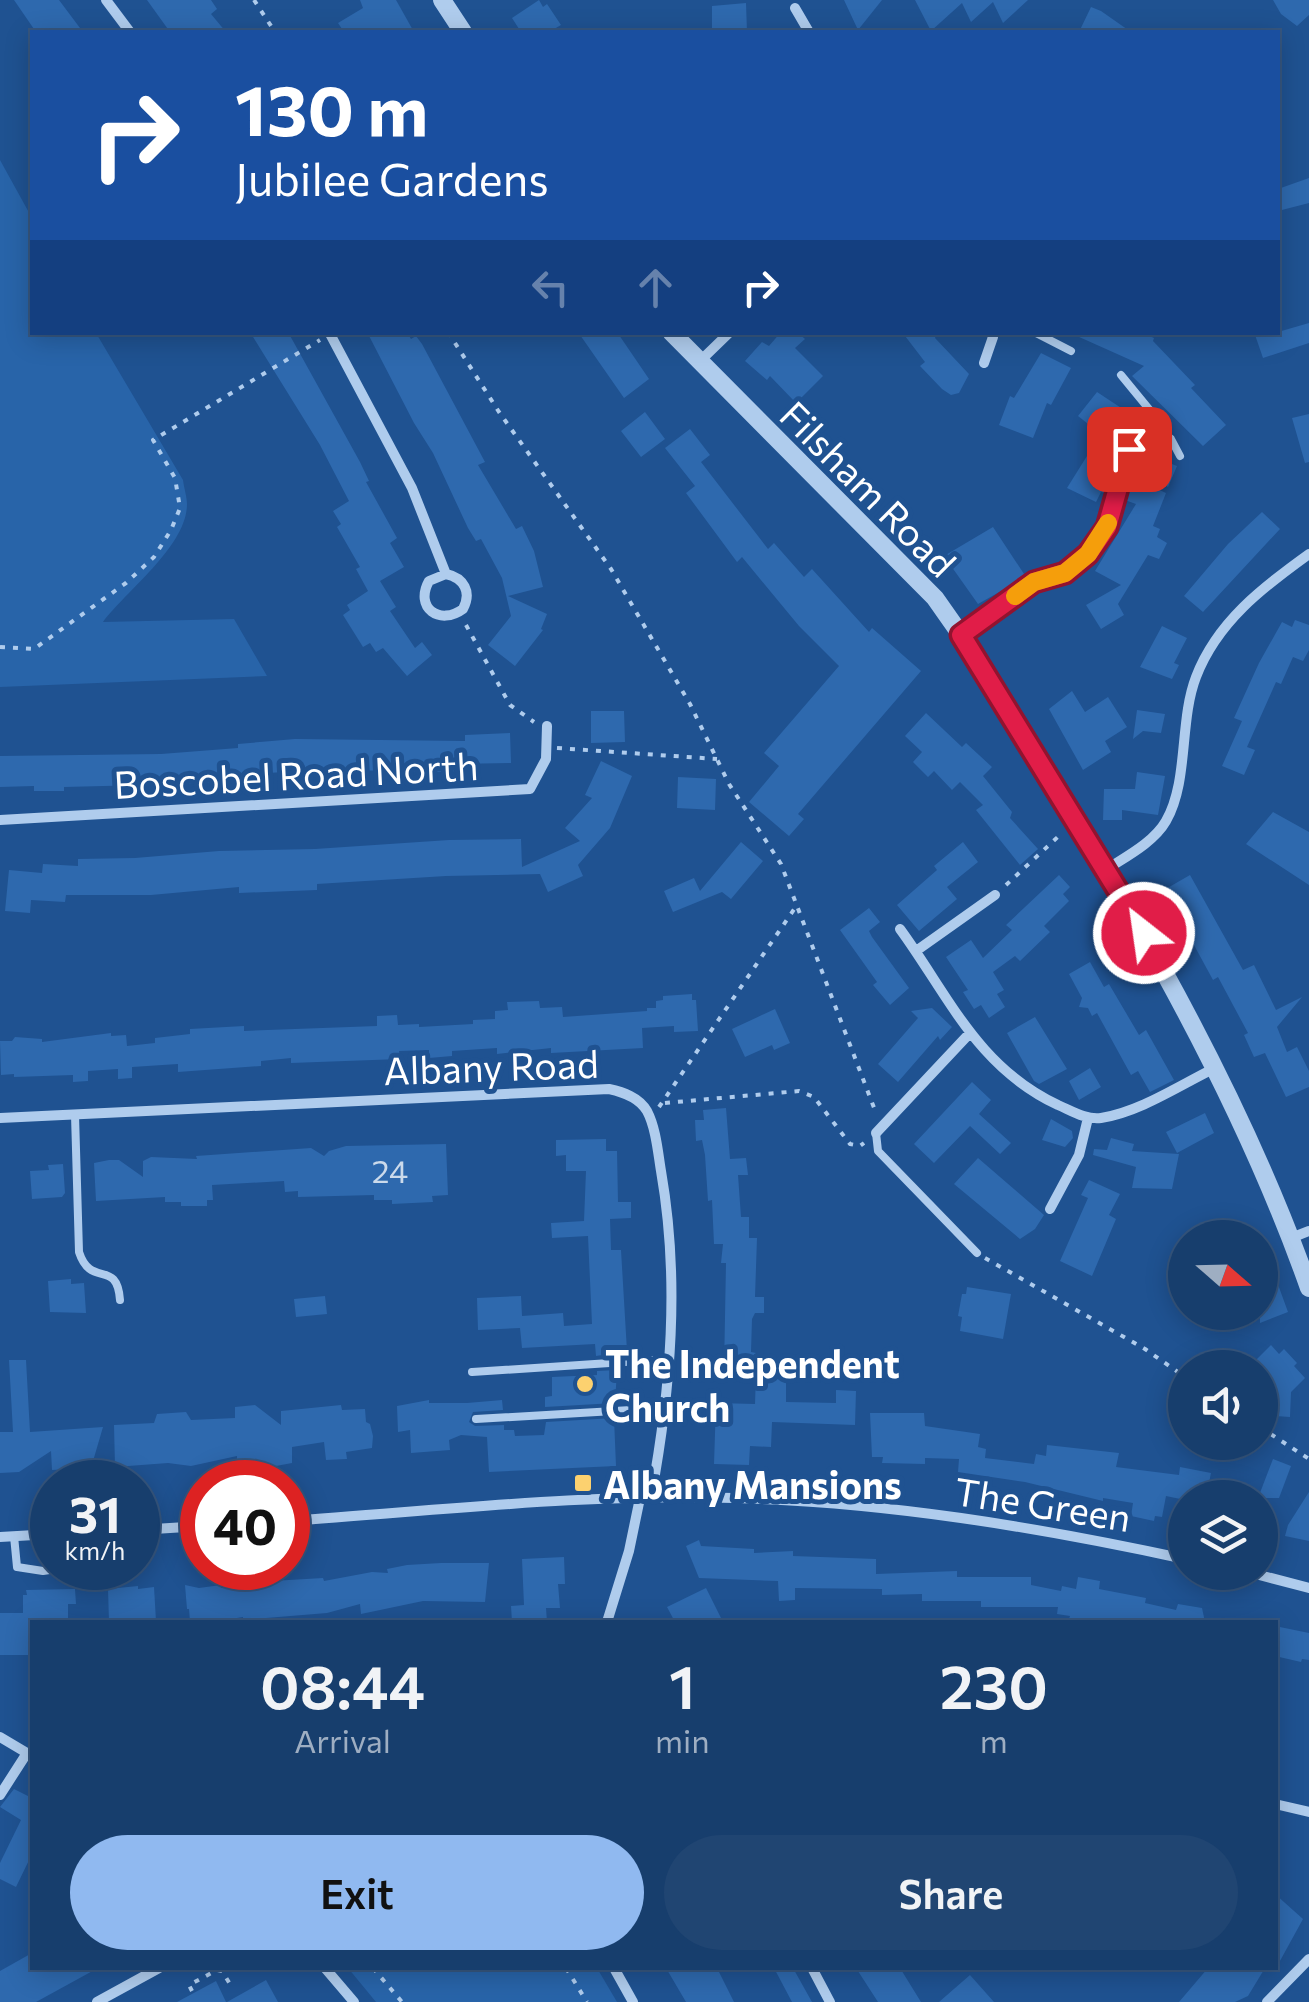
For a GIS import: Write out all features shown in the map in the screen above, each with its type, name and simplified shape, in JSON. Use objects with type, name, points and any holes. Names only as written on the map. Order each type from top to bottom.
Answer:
[{"type":"street","points":[[106,0],[128,30]]},
{"type":"street","points":[[442,0],[462,30]]},
{"type":"street","points":[[795,8],[804,30]]},
{"type":"street","points":[[330,335],[412,488],[446,574],[463,582],[467,602],[453,617],[442,618],[427,608],[423,598],[429,581],[446,574]]},
{"type":"street","name":"Filsham Road","points":[[673,335],[935,598],[961,635],[1160,959],[1300,1234],[1309,1288]]},
{"type":"street","points":[[698,364],[727,335]]},
{"type":"street","points":[[984,362],[991,335]]},
{"type":"street","points":[[961,635],[1034,582],[1065,573],[1088,554],[1107,527],[1129,449],[1152,424]]},
{"type":"street","points":[[1107,869],[1141,846],[1165,823],[1175,798],[1196,678],[1213,645],[1237,612],[1264,586],[1309,554]]},
{"type":"street","name":"Boscobel Road North","points":[[0,820],[530,788],[546,759],[546,729]]},
{"type":"street","points":[[916,951],[995,895]]},
{"type":"street","points":[[900,929],[990,1058],[1025,1086],[1088,1118],[1122,1112],[1216,1068]]},
{"type":"street","points":[[877,1132],[970,1034]]},
{"type":"street","name":"Albany Road","points":[[0,1118],[609,1088],[637,1100],[648,1115]]},
{"type":"street","points":[[610,1620],[646,1498],[665,1408],[670,1359],[670,1222],[648,1115]]},
{"type":"street","points":[[1050,1209],[1080,1155],[1088,1118]]},
{"type":"street","name":"The Green","points":[[310,1520],[646,1498],[736,1498],[964,1519],[1168,1555]]},
{"type":"street","points":[[0,1537],[30,1535]]},
{"type":"street","points":[[1278,1580],[1309,1588]]},
{"type":"street","points":[[0,1737],[30,1755],[0,1795]]},
{"type":"street","points":[[1278,1805],[1309,1812]]},
{"type":"street","points":[[1267,2002],[1309,1959]]},
{"type":"street","points":[[96,2002],[156,1970]]},
{"type":"street","points":[[327,1970],[354,2002]]},
{"type":"street","points":[[615,1970],[633,2002]]},
{"type":"street","points":[[813,1970],[830,2002]]},
{"type":"lane","points":[[1040,335],[1071,350]]},
{"type":"lane","points":[[1122,375],[1152,414],[1152,424],[1171,439],[1180,456]]},
{"type":"lane","points":[[75,1115],[79,1252],[83,1264],[91,1271],[119,1283],[120,1300]]},
{"type":"lane","points":[[877,1132],[878,1150],[976,1253]]},
{"type":"lane","points":[[472,1372],[670,1359]]},
{"type":"lane","points":[[476,1419],[665,1408]]},
{"type":"lane","points":[[14,1536],[17,1566],[30,1569]]},
{"type":"path","points":[[254,0],[274,30]]},
{"type":"path","points":[[0,647],[34,650],[126,583],[154,557],[180,508],[175,478],[153,440],[326,335]]},
{"type":"path","points":[[450,335],[499,412],[611,569],[690,704],[728,784],[781,864],[872,1097],[877,1132],[860,1146],[854,1146],[814,1098],[800,1091],[665,1103],[648,1115]]},
{"type":"path","points":[[459,612],[510,705],[546,729]]},
{"type":"path","points":[[546,747],[717,759]]},
{"type":"path","points":[[995,895],[1075,820]]},
{"type":"path","points":[[665,1103],[671,1088],[797,905]]},
{"type":"path","points":[[976,1253],[1168,1365]]},
{"type":"path","points":[[1278,1438],[1309,1458]]},
{"type":"path","points":[[195,1970],[200,1978]]},
{"type":"path","points":[[192,1991],[189,1985],[220,1970],[230,1984]]},
{"type":"path","points":[[376,1970],[402,2002]]},
{"type":"path","points":[[567,1970],[586,2002]]},
{"type":"shaded area","points":[[0,160],[30,214],[30,335],[97,335],[183,480],[187,504],[177,536],[103,622],[234,619],[267,676],[0,687]]},
{"type":"shaded area","points":[[350,1970],[598,1970],[617,2002],[376,2002]]},
{"type":"building","points":[[14,0],[59,0],[82,30],[35,30]]},
{"type":"building","points":[[147,0],[211,0],[217,9],[211,14],[224,30],[169,30]]},
{"type":"building","points":[[360,0],[396,0],[413,30],[343,30],[338,23],[363,8]]},
{"type":"building","points":[[539,0],[543,7],[547,4],[561,25],[552,30],[520,30],[512,18]]},
{"type":"building","points":[[844,0],[882,0],[858,30]]},
{"type":"building","points":[[915,0],[1028,0],[1003,23],[993,2],[971,22],[962,3],[930,30]]},
{"type":"building","points":[[1273,0],[1309,0],[1309,15],[1297,26],[1281,14]]},
{"type":"building","points":[[746,3],[747,30],[712,30],[712,6]]},
{"type":"building","points":[[1091,7],[1128,30],[1080,30]]},
{"type":"building","points":[[1309,178],[1309,203],[1280,210],[1280,188]]},
{"type":"building","points":[[1309,323],[1309,343],[1263,358],[1255,335],[1280,335],[1280,331]]},
{"type":"building","points":[[252,335],[290,335],[397,538],[390,543],[404,567],[380,581],[396,607],[390,611],[415,648],[422,642],[432,655],[407,676],[383,648],[376,652],[370,643],[363,647],[343,615],[350,610],[347,605],[368,591],[333,511],[349,501],[320,445]]},
{"type":"building","points":[[369,335],[409,335],[411,339],[416,336],[485,462],[478,465],[516,529],[522,526],[534,551],[543,587],[508,596],[547,614],[543,630],[515,666],[488,645],[511,616],[502,578],[481,539],[476,541],[468,528],[433,453]]},
{"type":"building","points":[[580,335],[619,335],[649,379],[624,398]]},
{"type":"building","points":[[778,335],[800,335],[805,339],[795,348],[823,376],[796,403],[770,376],[767,380],[745,361],[762,342],[769,346]]},
{"type":"building","points":[[904,335],[936,335],[969,374],[959,393],[951,395],[942,389],[920,366],[925,362]]},
{"type":"building","points":[[1075,335],[1154,338],[1195,385],[1191,388],[1226,425],[1203,446],[1132,376],[1144,366]]},
{"type":"building","points":[[1041,353],[1071,368],[1051,405],[1047,403],[1033,438],[999,425],[1010,396],[1014,398]]},
{"type":"building","points":[[1097,392],[1141,421],[1120,449],[1078,416]]},
{"type":"building","points":[[645,412],[665,439],[641,457],[621,431]]},
{"type":"building","points":[[1309,414],[1309,462],[1305,463],[1292,418]]},
{"type":"building","points":[[690,429],[710,455],[701,462],[768,549],[774,543],[804,577],[812,569],[869,632],[872,628],[921,671],[798,814],[804,819],[789,836],[749,802],[779,766],[764,753],[839,666],[799,626],[742,557],[737,562],[686,493],[695,486],[665,448]]},
{"type":"building","points":[[1139,451],[1177,466],[1168,487],[1134,460]]},
{"type":"building","points":[[1087,456],[1113,468],[1106,493],[1101,492],[1096,502],[1067,488]]},
{"type":"building","points":[[1129,476],[1166,493],[1153,526],[1160,529],[1157,537],[1167,543],[1159,559],[1148,555],[1118,604],[1124,615],[1101,629],[1086,605],[1121,585],[1095,571],[1136,504],[1122,499]]},
{"type":"building","points":[[1262,512],[1280,529],[1203,612],[1184,596],[1228,544]]},
{"type":"building","points":[[993,527],[1026,577],[978,604],[944,556]]},
{"type":"building","points":[[1295,620],[1309,625],[1309,650],[1303,661],[1293,657],[1281,684],[1276,682],[1247,747],[1255,750],[1244,775],[1222,766],[1242,721],[1234,718],[1259,663],[1282,622],[1292,627]]},
{"type":"building","points":[[1162,626],[1187,638],[1174,663],[1179,665],[1172,679],[1140,667]]},
{"type":"building","points":[[1072,691],[1085,712],[1108,697],[1127,727],[1105,741],[1111,752],[1083,770],[1049,709]]},
{"type":"building","points":[[1137,710],[1165,714],[1161,733],[1143,731],[1133,739]]},
{"type":"building","points":[[591,711],[624,711],[625,742],[591,743]]},
{"type":"building","points":[[926,713],[962,747],[966,743],[992,767],[983,776],[1012,812],[1010,818],[1038,849],[1020,865],[976,810],[983,805],[960,782],[952,790],[934,771],[928,777],[913,762],[922,752],[905,736]]},
{"type":"building","points":[[510,733],[511,763],[454,764],[454,772],[284,769],[285,772],[230,775],[231,781],[184,784],[64,787],[64,791],[34,791],[34,786],[0,787],[0,756],[161,754],[295,739],[465,741],[465,735]]},
{"type":"building","points":[[601,761],[632,776],[610,828],[578,865],[583,876],[548,892],[540,874],[446,876],[317,884],[317,890],[239,893],[239,887],[151,895],[66,895],[65,902],[31,900],[30,913],[5,911],[9,870],[42,873],[43,864],[78,866],[78,859],[521,839],[522,867],[580,841],[565,828],[592,798],[585,795]]},
{"type":"building","points":[[1137,772],[1165,776],[1158,815],[1122,810],[1122,820],[1103,820],[1104,789],[1135,789]]},
{"type":"building","points":[[678,777],[716,779],[715,810],[677,808]]},
{"type":"building","points":[[1273,812],[1309,832],[1309,885],[1246,844]]},
{"type":"building","points":[[741,842],[763,861],[731,899],[722,892],[673,912],[664,891],[694,878],[700,891]]},
{"type":"building","points":[[963,842],[978,862],[947,887],[957,899],[919,931],[897,905]]},
{"type":"building","points":[[1059,875],[1070,887],[1063,894],[1069,901],[1044,926],[1050,932],[1020,961],[1015,956],[993,972],[1004,990],[997,994],[1005,1007],[989,1018],[981,1005],[974,1009],[963,992],[968,990],[946,957],[971,940],[983,958],[1012,930],[1006,925]]},
{"type":"building","points":[[1190,875],[1243,970],[1254,965],[1276,1010],[1302,997],[1277,1027],[1287,1052],[1297,1047],[1309,1071],[1309,1087],[1286,1097],[1265,1053],[1254,1057],[1244,1035],[1248,1033],[1218,977],[1213,980],[1164,890]]},
{"type":"building","points":[[869,908],[880,922],[869,931],[872,937],[909,988],[890,1005],[873,985],[877,982],[840,930]]},
{"type":"building","points":[[1090,962],[1104,987],[1109,984],[1139,1035],[1146,1030],[1174,1080],[1150,1092],[1138,1071],[1131,1075],[1097,1013],[1092,1016],[1088,1008],[1079,1007],[1082,998],[1069,974]]},
{"type":"building","points":[[692,994],[698,1031],[674,1032],[674,1026],[642,1028],[643,1048],[551,1053],[551,1048],[497,1054],[497,1048],[452,1051],[452,1056],[429,1058],[429,1050],[399,1051],[400,1059],[291,1063],[291,1058],[261,1061],[261,1066],[178,1072],[178,1064],[132,1067],[132,1078],[118,1079],[118,1069],[88,1071],[88,1081],[73,1082],[73,1075],[1,1075],[0,1041],[12,1041],[15,1037],[42,1042],[111,1033],[126,1035],[127,1046],[190,1034],[190,1029],[377,1026],[377,1016],[397,1015],[398,1025],[419,1027],[473,1024],[473,1020],[495,1019],[495,1011],[508,1010],[507,1002],[539,1001],[540,1008],[562,1007],[563,1017],[647,1011],[656,1008],[656,1001],[663,1000],[663,996]]},
{"type":"building","points":[[932,1008],[952,1027],[940,1040],[938,1036],[898,1082],[878,1064],[918,1018],[911,1011]]},
{"type":"building","points":[[775,1009],[790,1043],[774,1050],[772,1045],[745,1057],[732,1029]]},
{"type":"building","points":[[1035,1017],[1067,1069],[1039,1084],[1007,1033]]},
{"type":"building","points":[[1090,1068],[1101,1087],[1079,1100],[1069,1081]]},
{"type":"building","points":[[972,1082],[991,1100],[979,1114],[1011,1143],[1000,1154],[970,1126],[934,1163],[914,1144]]},
{"type":"building","points":[[726,1108],[730,1159],[746,1158],[748,1175],[738,1175],[741,1217],[749,1217],[749,1238],[757,1238],[755,1297],[764,1297],[764,1313],[755,1313],[752,1319],[751,1352],[756,1353],[756,1374],[730,1374],[730,1370],[724,1370],[726,1263],[721,1263],[723,1244],[714,1244],[705,1155],[702,1140],[696,1141],[695,1120],[704,1120],[703,1110]]},
{"type":"building","points":[[1205,1113],[1214,1133],[1177,1153],[1166,1132]]},
{"type":"building","points":[[1051,1119],[1072,1131],[1073,1138],[1065,1147],[1042,1140]]},
{"type":"building","points":[[1111,1138],[1134,1144],[1132,1151],[1179,1154],[1172,1189],[1132,1188],[1136,1167],[1093,1155],[1094,1149],[1107,1150]]},
{"type":"building","points":[[606,1139],[606,1151],[617,1151],[618,1202],[631,1202],[631,1218],[610,1219],[611,1250],[621,1250],[627,1351],[596,1356],[595,1344],[522,1348],[520,1328],[478,1330],[477,1298],[521,1296],[522,1316],[563,1313],[564,1326],[592,1324],[588,1236],[552,1238],[551,1223],[584,1221],[586,1171],[566,1171],[566,1155],[556,1156],[556,1140]]},
{"type":"building","points":[[446,1144],[448,1195],[432,1196],[433,1202],[392,1204],[392,1200],[374,1200],[374,1195],[298,1197],[298,1191],[285,1192],[284,1181],[212,1185],[213,1200],[207,1200],[207,1206],[181,1206],[181,1202],[165,1202],[165,1197],[96,1201],[94,1163],[109,1160],[119,1160],[143,1177],[143,1161],[151,1157],[197,1159],[196,1156],[311,1148],[324,1156],[346,1146]]},
{"type":"building","points":[[978,1158],[1044,1215],[1035,1229],[1020,1239],[954,1184]]},
{"type":"building","points":[[63,1164],[62,1197],[32,1199],[30,1171]]},
{"type":"building","points":[[1089,1180],[1120,1194],[1109,1215],[1116,1219],[1092,1276],[1060,1261],[1088,1198],[1081,1195]]},
{"type":"building","points":[[71,1279],[71,1284],[84,1283],[86,1313],[50,1312],[48,1281]]},
{"type":"building","points":[[1278,1284],[1288,1312],[1278,1316]]},
{"type":"building","points":[[967,1287],[1011,1294],[1003,1339],[960,1331],[962,1317],[958,1316]]},
{"type":"building","points":[[325,1296],[327,1314],[296,1317],[294,1299]]},
{"type":"building","points":[[1284,1349],[1305,1378],[1291,1392],[1290,1417],[1278,1416],[1278,1353]]},
{"type":"building","points":[[9,1360],[26,1360],[30,1432],[103,1427],[93,1460],[51,1460],[51,1451],[30,1460],[30,1465],[19,1472],[0,1473],[0,1432],[13,1432]]},
{"type":"building","points":[[617,1370],[615,1403],[545,1407],[545,1397],[552,1396],[552,1377]]},
{"type":"building","points":[[756,1373],[786,1373],[786,1402],[836,1403],[836,1390],[856,1391],[855,1425],[772,1422],[771,1447],[750,1446],[749,1465],[714,1464],[716,1403],[755,1404]]},
{"type":"building","points":[[429,1400],[502,1400],[503,1410],[473,1412],[469,1422],[475,1426],[504,1425],[504,1430],[514,1430],[515,1436],[544,1435],[546,1422],[614,1418],[616,1466],[489,1472],[487,1437],[461,1435],[449,1440],[450,1450],[411,1453],[410,1430],[398,1432],[397,1406]]},
{"type":"building","points":[[255,1405],[281,1425],[281,1411],[341,1405],[342,1410],[365,1409],[373,1436],[372,1448],[346,1452],[347,1459],[326,1460],[324,1442],[292,1447],[292,1460],[237,1460],[237,1456],[180,1460],[180,1465],[160,1464],[160,1460],[115,1460],[114,1425],[154,1423],[157,1414],[186,1412],[191,1420],[235,1418],[235,1407]]},
{"type":"building","points":[[870,1413],[924,1413],[925,1426],[980,1434],[978,1447],[986,1449],[985,1458],[1034,1464],[1036,1454],[1046,1456],[1047,1445],[1119,1453],[1116,1467],[1179,1475],[1180,1467],[1211,1473],[1210,1480],[1168,1480],[1162,1517],[1155,1516],[1154,1521],[1131,1516],[1133,1503],[1103,1501],[1025,1482],[958,1472],[959,1459],[925,1458],[925,1464],[882,1463],[883,1457],[872,1457]]},
{"type":"building","points":[[1273,1460],[1291,1466],[1279,1498],[1278,1480],[1265,1480]]},
{"type":"building","points":[[1309,1492],[1309,1541],[1285,1536],[1288,1525]]},
{"type":"building","points":[[699,1540],[701,1546],[754,1549],[754,1553],[793,1551],[793,1556],[876,1559],[876,1574],[957,1571],[957,1577],[1031,1577],[1031,1585],[1061,1591],[1062,1586],[1076,1589],[1078,1577],[1100,1581],[1099,1589],[1146,1598],[1145,1603],[1176,1610],[1178,1604],[1202,1608],[1205,1620],[1069,1620],[1070,1616],[1057,1614],[1058,1607],[981,1607],[981,1601],[922,1601],[922,1594],[882,1595],[882,1589],[795,1588],[795,1600],[779,1601],[778,1581],[699,1578],[686,1546]]},
{"type":"building","points":[[564,1557],[565,1584],[558,1584],[560,1608],[546,1608],[547,1620],[512,1620],[511,1606],[524,1605],[522,1559]]},
{"type":"building","points":[[489,1563],[485,1602],[423,1601],[361,1614],[360,1604],[327,1613],[243,1620],[190,1620],[187,1609],[185,1590],[310,1590],[310,1579],[324,1581],[388,1573],[387,1569]]},
{"type":"building","points":[[706,1588],[722,1620],[674,1620],[667,1607]]},
{"type":"building","points":[[26,1590],[75,1590],[76,1604],[68,1604],[68,1619],[30,1620],[30,1655],[0,1655],[0,1613],[23,1613],[23,1595],[27,1595]]},
{"type":"building","points":[[108,1590],[154,1590],[156,1620],[109,1620]]},
{"type":"building","points":[[1278,1627],[1309,1633],[1309,1660],[1278,1657]]},
{"type":"building","points":[[14,1789],[30,1797],[30,1858],[16,1887],[0,1879],[0,1863],[21,1820],[0,1807]]},
{"type":"building","points":[[1278,1897],[1303,1919],[1278,1965]]},
{"type":"building","points":[[30,1954],[30,1970],[94,1970],[36,2002],[0,2002],[0,1971]]},
{"type":"building","points":[[667,1970],[718,1970],[734,2002],[686,2002]]},
{"type":"building","points":[[775,1970],[794,1970],[812,2002],[792,2002]]},
{"type":"building","points":[[857,1970],[901,1970],[921,2002],[878,2002]]},
{"type":"building","points":[[1206,1970],[1264,1970],[1248,1996],[1235,2002],[1179,2002]]},
{"type":"building","points":[[970,1975],[994,2002],[939,2002]]},
{"type":"building","points":[[266,1980],[278,2002],[227,2002]]},
{"type":"building","points":[[216,1981],[226,2002],[177,2002]]},
{"type":"slow traffic","points":[[1015,596],[1034,582],[1065,573],[1088,554],[1108,523]]},
{"type":"place","name":"The Independent Church","points":[[585,1384]]},
{"type":"place","name":"Albany Mansions","points":[[583,1483]]},
{"type":"route","points":[[1129,449],[1107,527],[1088,554],[1065,573],[1034,582],[961,635],[1144,933]]}]
